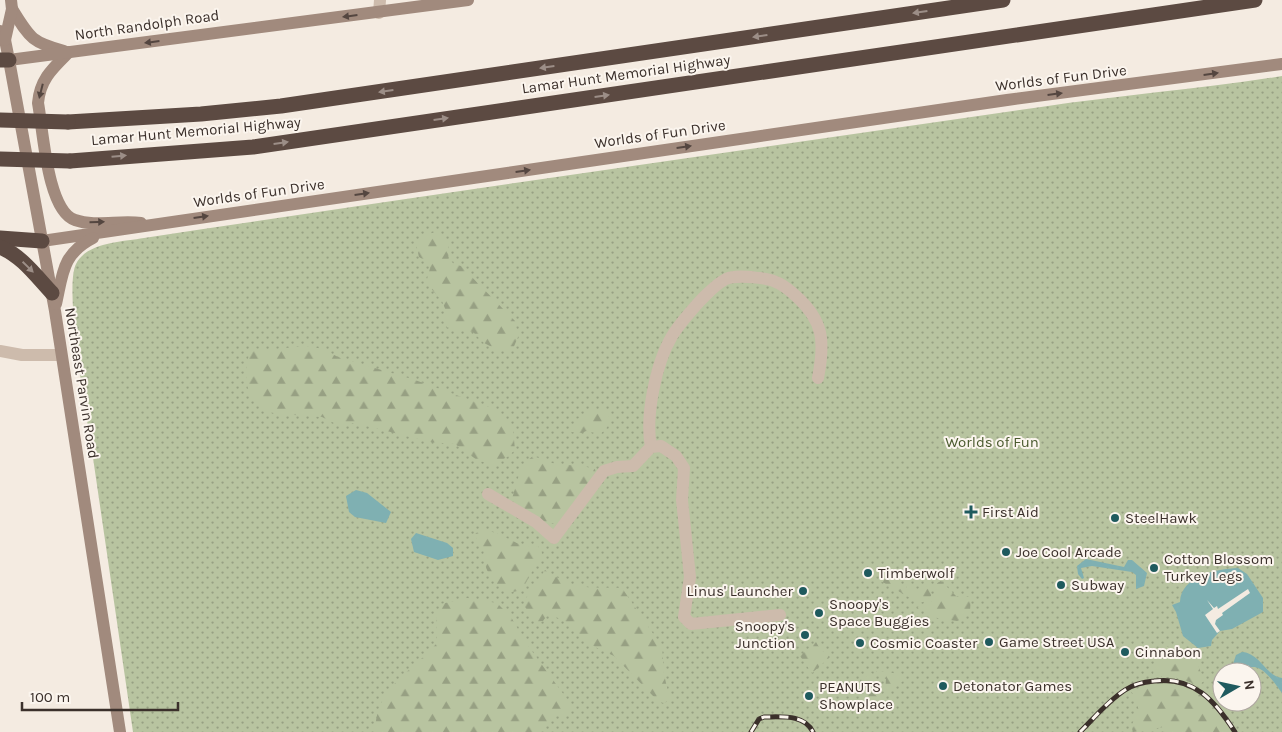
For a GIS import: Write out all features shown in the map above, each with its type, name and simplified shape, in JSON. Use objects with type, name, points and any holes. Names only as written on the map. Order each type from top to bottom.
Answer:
[{"type":"highway","name":"Lamar Hunt Memorial Highway","points":[[0,120],[68,122],[201,114],[281,106],[1003,0]]},
{"type":"highway","name":"Lamar Hunt Memorial Highway","points":[[0,159],[70,161],[253,147],[1255,0]]},
{"type":"highway","points":[[0,238],[42,241]]},
{"type":"highway","points":[[0,247],[8,250],[29,267],[52,293]]},
{"type":"main road","name":"North Randolph Road","points":[[4,60],[380,6],[468,0]]},
{"type":"main road","name":"Northeast Parvin Road","points":[[12,5],[2,36],[4,60],[52,293],[120,732]]},
{"type":"main road","points":[[12,5],[29,36],[39,44],[69,52]]},
{"type":"main road","points":[[69,52],[46,75],[39,92],[38,103],[53,191],[62,211],[74,220],[92,223],[122,221],[153,224]]},
{"type":"main road","name":"Worlds of Fun Drive","points":[[42,241],[101,234],[153,224],[987,103],[1282,64]]},
{"type":"main road","points":[[55,311],[65,262],[77,246],[101,234]]},
{"type":"street","points":[[651,447],[649,436],[651,406],[659,369],[671,338],[684,318],[710,290],[727,278],[744,276],[775,280],[785,286],[809,308],[818,323],[822,343],[823,355],[818,378]]},
{"type":"street","points":[[0,351],[22,355],[61,354]]},
{"type":"street","points":[[488,494],[536,522],[554,538],[604,471],[617,467],[633,466],[651,447],[661,446],[676,456],[684,468],[682,500],[690,577],[684,617],[690,624],[780,615]]},
{"type":"green space","name":"Worlds of Fun","points":[[1282,76],[1282,732],[133,732],[74,323],[73,277],[76,264],[88,251],[116,242],[480,188],[1071,103]]},
{"type":"green space","points":[[435,232],[448,246],[448,258],[454,264],[461,266],[515,321],[518,337],[512,351],[500,351],[484,343],[473,332],[445,327],[443,319],[446,311],[442,301],[426,283],[430,268],[426,261],[419,257],[416,244],[424,236]]},
{"type":"green space","points":[[306,346],[323,349],[338,357],[415,380],[489,407],[501,415],[513,429],[515,450],[493,465],[477,460],[455,444],[430,442],[355,423],[338,425],[322,417],[262,411],[247,386],[247,363],[252,348],[266,350]]},
{"type":"green space","points":[[592,409],[604,409],[607,412],[609,422],[606,428],[600,434],[586,431],[582,433],[571,432],[576,419],[585,417]]},
{"type":"green space","points":[[533,456],[555,464],[595,469],[596,474],[559,521],[547,523],[533,518],[512,499],[522,470]]},
{"type":"green space","points":[[480,530],[495,533],[523,545],[538,546],[542,553],[522,590],[508,593],[492,579],[486,568],[484,548],[474,535]]},
{"type":"green space","points":[[545,570],[574,585],[622,588],[662,647],[664,674],[670,701],[663,703],[656,699],[614,656],[595,647],[563,620],[548,614],[543,621],[538,622],[524,606],[524,601]]},
{"type":"green space","points":[[883,573],[906,588],[908,584],[917,589],[931,585],[931,596],[927,601],[919,603],[879,580]]},
{"type":"green space","points":[[941,581],[957,597],[971,597],[970,611],[963,619],[957,621],[931,617],[931,615],[917,607],[926,605],[933,600],[936,593],[935,584]]},
{"type":"green space","points":[[467,598],[497,603],[511,617],[526,643],[572,706],[562,716],[557,715],[540,732],[375,732],[381,703],[388,692],[437,643],[436,615],[441,604]]},
{"type":"green space","points":[[816,642],[820,649],[830,657],[812,673],[800,656]]},
{"type":"green space","points":[[1164,645],[1197,662],[1204,681],[1199,685],[1174,677],[1153,677],[1155,659],[1160,658],[1164,651]]},
{"type":"green space","points":[[876,671],[904,676],[904,680],[876,704],[864,694],[860,680],[872,673],[873,675],[866,682],[869,684],[870,692],[877,696],[885,693],[886,679],[876,675]]},
{"type":"green space","points":[[1153,683],[1167,683],[1190,689],[1212,705],[1212,712],[1219,712],[1232,732],[1165,732],[1164,727],[1133,732],[1131,726],[1138,712],[1138,705],[1131,691]]},
{"type":"water","points":[[356,490],[367,493],[391,512],[386,523],[355,517],[349,512],[346,496]]},
{"type":"water","points":[[416,533],[447,543],[453,548],[453,556],[438,560],[414,552],[411,539]]},
{"type":"water","points":[[1086,559],[1124,567],[1128,560],[1132,560],[1147,573],[1144,586],[1136,589],[1136,575],[1132,572],[1092,566],[1081,568],[1084,578],[1082,579],[1078,574],[1077,566]]},
{"type":"water","points":[[1238,568],[1247,574],[1263,598],[1263,612],[1232,629],[1220,631],[1212,640],[1211,646],[1198,648],[1183,636],[1172,605],[1180,602],[1182,593],[1193,580],[1211,572]]},
{"type":"water","points":[[1242,652],[1248,653],[1260,662],[1234,662],[1236,655]]},
{"type":"water","points":[[1262,664],[1276,676],[1282,678],[1282,693],[1269,677],[1263,671]]},
{"type":"pier","points":[[1248,589],[1250,593],[1222,613],[1223,615],[1216,620],[1215,624],[1220,631],[1217,633],[1205,615],[1213,609],[1207,600],[1214,608],[1217,606],[1218,609]]},
{"type":"railway","points":[[1080,732],[1107,704],[1128,688],[1146,682],[1168,680],[1181,682],[1202,693],[1220,710],[1235,732]]},
{"type":"railway","points":[[751,732],[759,719],[764,717],[798,719],[809,726],[813,732]]},
{"type":"place","name":"First Aid","points":[[971,512]]},
{"type":"place","name":"SteelHawk","points":[[1115,518]]},
{"type":"place","name":"Joe Cool Arcade","points":[[1006,552]]},
{"type":"place","name":"Cotton Blossom Turkey Legs","points":[[1154,568]]},
{"type":"place","name":"Timberwolf","points":[[868,573]]},
{"type":"place","name":"Subway","points":[[1061,585]]},
{"type":"place","name":"Linus' Launcher","points":[[803,591]]},
{"type":"place","name":"Snoopy's Space Buggies","points":[[819,613]]},
{"type":"place","name":"Snoopy's Junction","points":[[805,635]]},
{"type":"place","name":"Game Street USA","points":[[989,642]]},
{"type":"place","name":"Cosmic Coaster","points":[[860,643]]},
{"type":"place","name":"Cinnabon","points":[[1125,652]]},
{"type":"place","name":"Detonator Games","points":[[943,686]]},
{"type":"place","name":"PEANUTS Showplace","points":[[809,696]]}]
